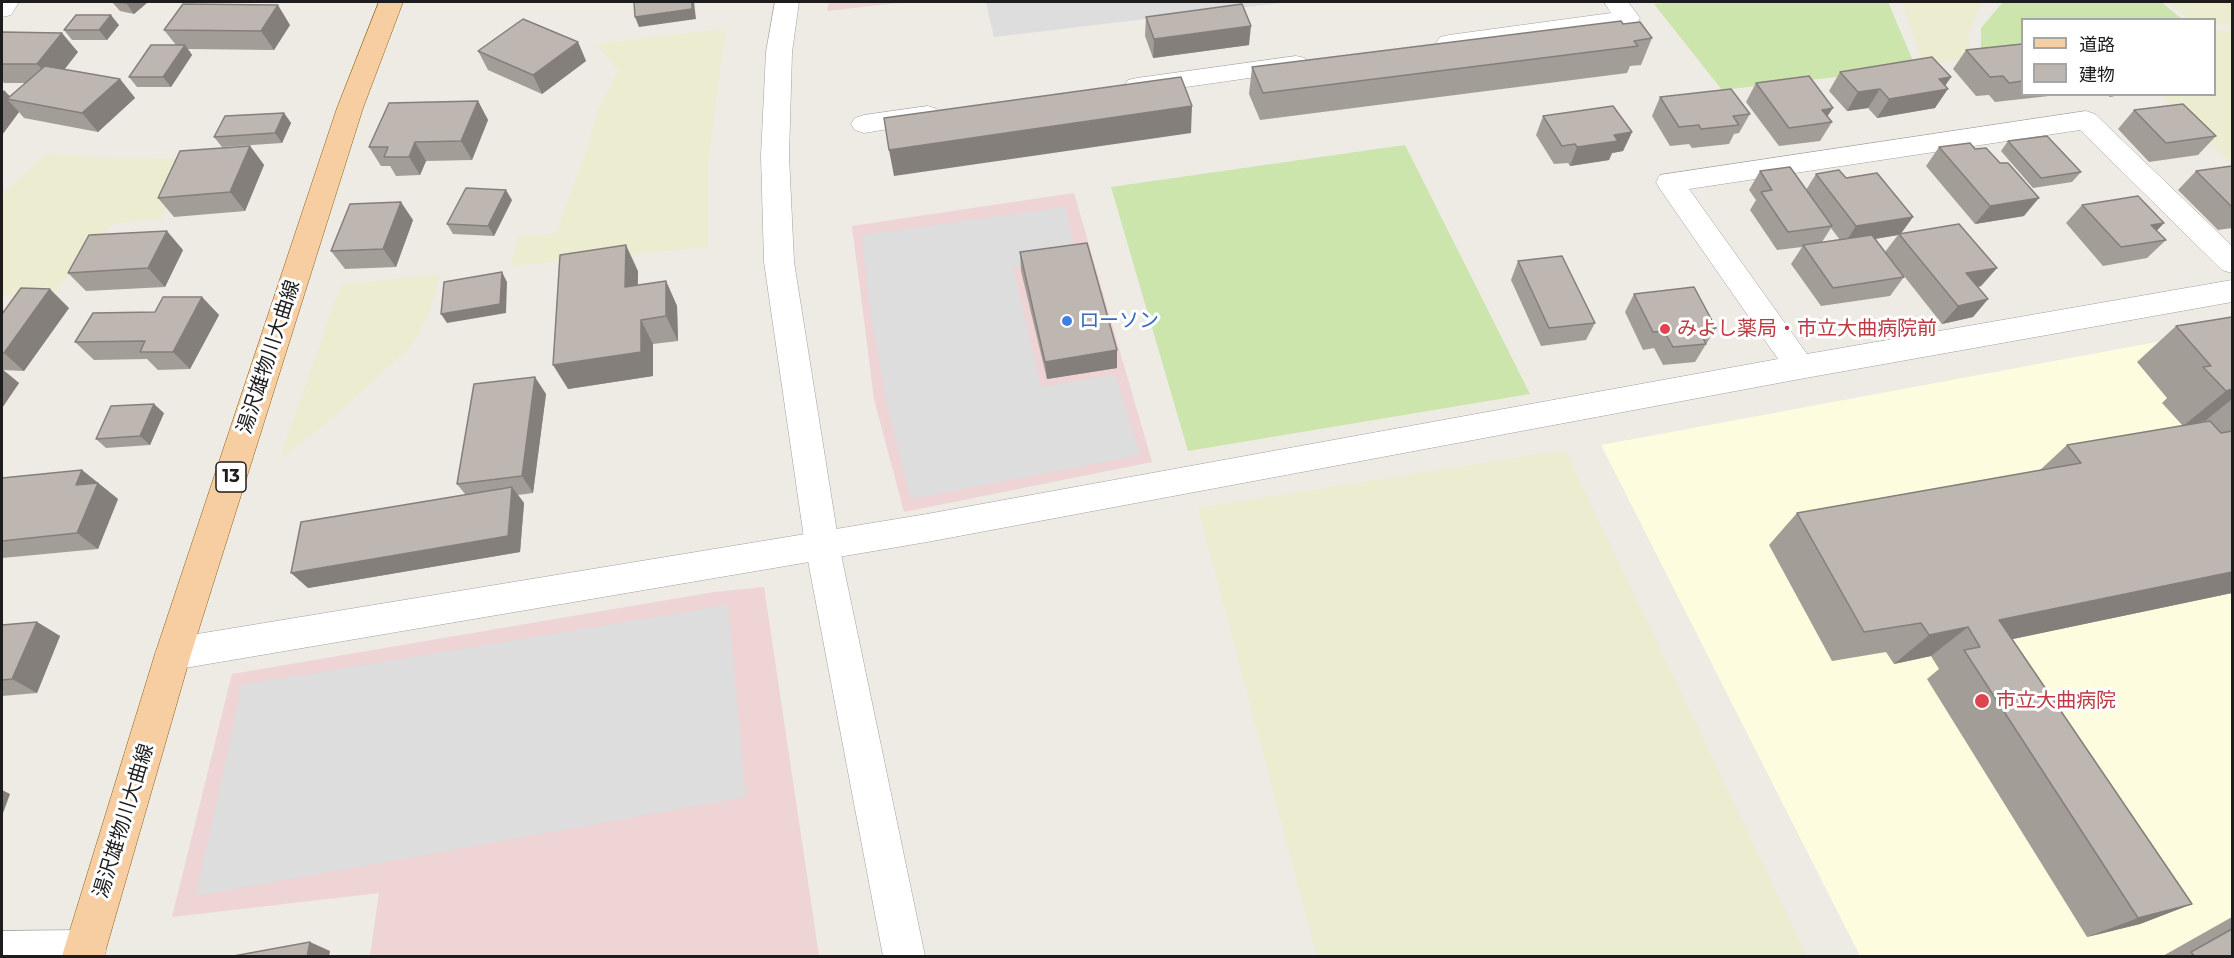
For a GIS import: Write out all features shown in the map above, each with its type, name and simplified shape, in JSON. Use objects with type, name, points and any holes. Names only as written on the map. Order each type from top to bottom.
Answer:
[{"type":"main road","name":"湯沢雄物川大曲線","points":[[84,954],[173,654],[350,108],[391,2]]},
{"type":"street","points":[[2,10],[7,2]]},
{"type":"street","points":[[787,2],[779,52],[775,156],[779,262],[822,545],[904,957]]},
{"type":"street","points":[[1428,46],[1628,18],[1616,2]]},
{"type":"street","points":[[1111,90],[1323,60]]},
{"type":"street","points":[[864,124],[946,112]]},
{"type":"street","points":[[1800,368],[1670,182],[2086,120],[2232,263]]},
{"type":"street","points":[[173,654],[927,528],[2232,291]]},
{"type":"street","points":[[2,952],[84,954]]},
{"type":"shaded area","points":[[829,2],[907,2],[827,11]]},
{"type":"shaded area","points":[[986,2],[1289,2],[994,37]]},
{"type":"shaded area","points":[[1902,2],[1981,2],[1968,36],[1971,59],[1923,64]]},
{"type":"shaded area","points":[[2168,2],[2232,2],[2232,24],[2216,25],[2216,18],[2188,18]]},
{"type":"shaded area","points":[[725,29],[708,162],[708,247],[511,266],[518,237],[556,233],[586,153],[599,107],[619,70],[596,44]]},
{"type":"shaded area","points":[[2232,29],[2232,164],[2162,96],[2216,96],[2216,31]]},
{"type":"shaded area","points":[[47,154],[108,158],[190,159],[162,218],[112,224],[50,297],[2,295],[2,195]]},
{"type":"shaded area","points":[[1074,193],[1152,462],[904,512],[874,399],[852,226]]},
{"type":"shaded area","points":[[1065,207],[1077,255],[1013,267],[1041,387],[1115,374],[1140,455],[911,499],[886,400],[871,316],[862,235]]},
{"type":"shaded area","points":[[440,274],[429,313],[414,343],[334,417],[280,458],[341,285]]},
{"type":"shaded area","name":"市立大曲病院","points":[[2232,328],[2232,956],[1860,956],[1601,445]]},
{"type":"shaded area","points":[[1565,450],[1807,956],[1317,956],[1198,508]]},
{"type":"shaded area","points":[[764,587],[819,956],[370,956],[379,893],[172,917],[232,674],[714,592]]},
{"type":"shaded area","points":[[728,605],[746,797],[196,896],[242,685]]},
{"type":"green space","points":[[1674,2],[1888,2],[1916,68],[1722,90],[1654,4]]},
{"type":"green space","points":[[2003,2],[2161,2],[2181,18],[2021,18],[2021,49],[1981,54],[1981,28]]},
{"type":"green space","points":[[1405,145],[1530,394],[1188,451],[1111,187]]},
{"type":"building","points":[[634,2],[692,2],[692,9],[635,17]]},
{"type":"building","points":[[183,4],[278,5],[261,31],[164,30]]},
{"type":"building","points":[[1242,4],[1251,26],[1154,39],[1146,17]]},
{"type":"building","points":[[76,15],[111,15],[99,30],[64,30]]},
{"type":"building","points":[[523,19],[578,42],[533,75],[478,51]]},
{"type":"building","points":[[1621,21],[1623,24],[1640,22],[1652,38],[1634,41],[1638,46],[1263,93],[1252,67]]},
{"type":"building","points":[[2,32],[62,33],[37,64],[2,64]]},
{"type":"building","points":[[2021,44],[2021,81],[2009,83],[2003,76],[1990,77],[1966,50]]},
{"type":"building","points":[[151,45],[185,45],[163,77],[129,77]]},
{"type":"building","points":[[1932,57],[1951,77],[1939,79],[1948,89],[1889,99],[1880,89],[1858,92],[1840,72]]},
{"type":"building","points":[[45,66],[120,79],[82,113],[7,99]]},
{"type":"building","points":[[1809,76],[1833,108],[1822,110],[1832,122],[1789,128],[1756,83]]},
{"type":"building","points":[[1181,77],[1192,106],[889,150],[884,118]]},
{"type":"building","points":[[1731,89],[1750,114],[1733,116],[1739,125],[1701,129],[1699,125],[1679,127],[1660,97]]},
{"type":"building","points":[[478,101],[461,141],[415,142],[409,157],[384,157],[388,147],[369,147],[389,103]]},
{"type":"building","points":[[2183,104],[2216,136],[2166,143],[2134,110]]},
{"type":"building","points":[[1613,106],[1632,132],[1614,135],[1618,141],[1577,147],[1575,144],[1562,146],[1543,116]]},
{"type":"building","points":[[284,113],[275,133],[214,137],[225,116]]},
{"type":"building","points":[[2047,136],[2081,172],[2041,178],[2008,141]]},
{"type":"building","points":[[1970,143],[1975,149],[1986,148],[2000,163],[2008,163],[2039,198],[1990,206],[1939,147]]},
{"type":"building","points":[[250,146],[230,192],[158,198],[180,151]]},
{"type":"building","points":[[2232,166],[2232,207],[2196,171]]},
{"type":"building","points":[[1790,167],[1832,226],[1788,232],[1761,192],[1772,190],[1760,171]]},
{"type":"building","points":[[1839,170],[1846,178],[1877,173],[1913,217],[1856,226],[1816,174]]},
{"type":"building","points":[[466,188],[506,190],[488,226],[447,224]]},
{"type":"building","points":[[2138,196],[2164,223],[2151,225],[2166,240],[2121,247],[2082,205]]},
{"type":"building","points":[[401,202],[383,249],[331,251],[350,204]]},
{"type":"building","points":[[1959,224],[1997,268],[1966,273],[1988,299],[1958,306],[1899,234]]},
{"type":"building","points":[[167,231],[148,268],[68,273],[89,235]]},
{"type":"building","points":[[1872,235],[1904,277],[1833,288],[1803,245]]},
{"type":"building","points":[[1087,243],[1117,350],[1045,362],[1020,252]]},
{"type":"building","points":[[626,245],[625,287],[666,281],[666,316],[641,320],[641,352],[553,365],[560,255]]},
{"type":"building","points":[[1562,256],[1595,323],[1549,328],[1518,261]]},
{"type":"building","points":[[502,272],[500,304],[441,314],[444,282]]},
{"type":"building","points":[[1694,287],[1716,328],[1699,330],[1706,344],[1673,347],[1664,331],[1653,332],[1634,294]]},
{"type":"building","points":[[21,288],[50,289],[2,353],[2,314]]},
{"type":"building","points":[[163,297],[202,297],[173,352],[140,352],[145,341],[75,342],[93,313],[155,312]]},
{"type":"building","points":[[2232,317],[2232,389],[2226,391],[2203,367],[2211,366],[2176,326]]},
{"type":"building","points":[[535,377],[522,476],[457,484],[474,384]]},
{"type":"building","points":[[154,404],[140,436],[96,439],[111,406]]},
{"type":"building","points":[[2210,421],[2221,433],[2232,431],[2232,572],[1999,620],[2192,904],[2138,918],[1964,650],[1980,647],[1968,627],[1929,635],[1921,623],[1864,632],[1797,513],[2081,463],[2067,445]]},
{"type":"building","points":[[82,470],[76,485],[98,483],[77,533],[2,541],[2,478]]},
{"type":"building","points":[[512,487],[508,536],[291,573],[301,522]]},
{"type":"building","points":[[37,622],[12,679],[2,680],[2,625]]},
{"type":"building","points":[[2232,929],[2232,957],[2195,957],[2191,952]]},
{"type":"building","points":[[310,942],[307,957],[228,957]]},
{"type":"place","name":"ローソン","points":[[1067,321]]},
{"type":"place","name":"みよし薬局・市立大曲病院前","points":[[1665,329]]},
{"type":"place","name":"市立大曲病院","points":[[1982,701]]}]
